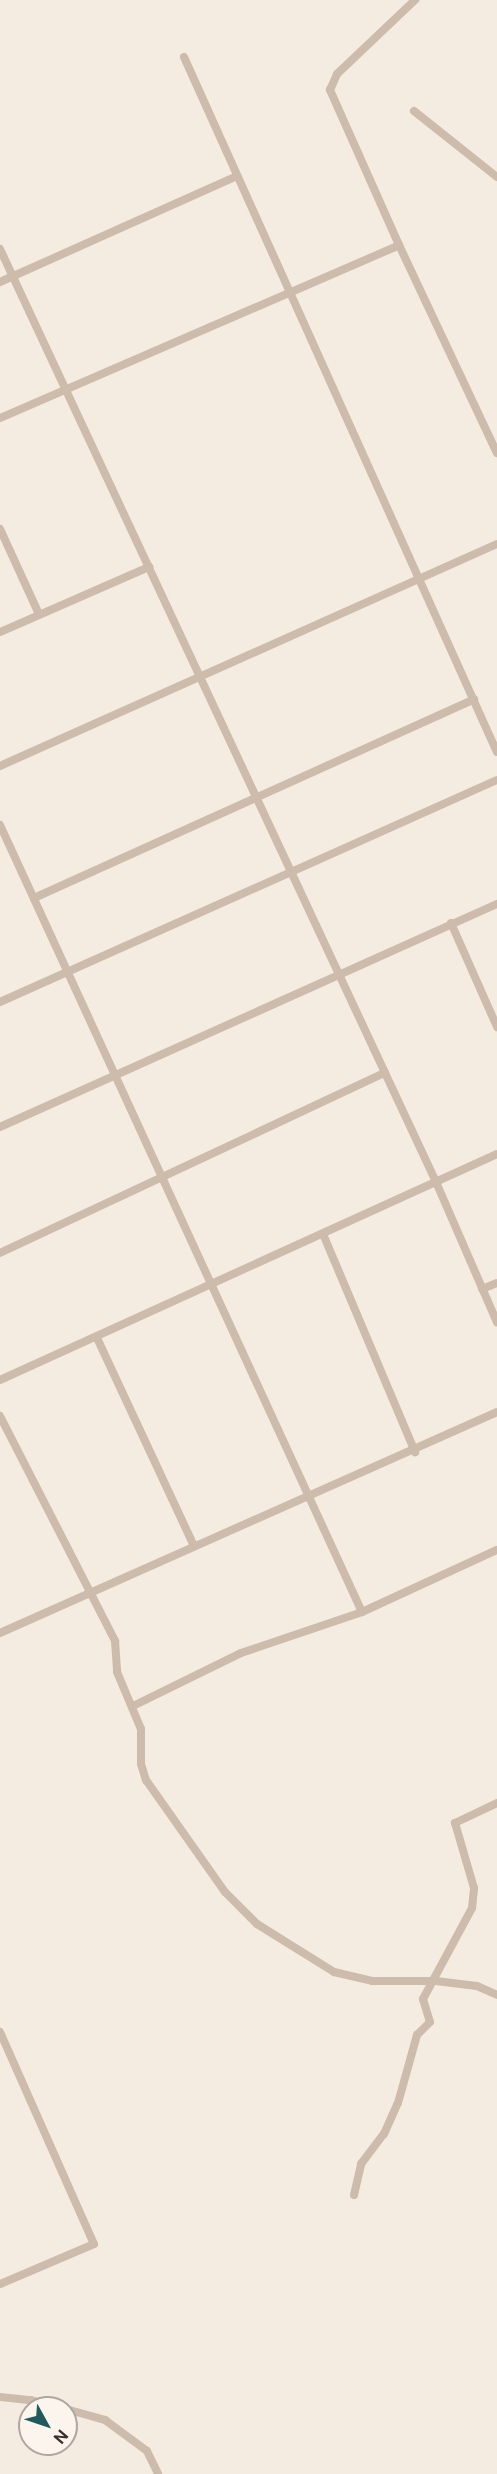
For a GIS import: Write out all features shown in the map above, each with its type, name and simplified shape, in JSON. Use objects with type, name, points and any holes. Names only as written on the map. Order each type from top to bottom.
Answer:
[{"type":"street","points":[[415,0],[337,74],[330,90],[399,245],[497,453]]},
{"type":"street","points":[[184,57],[497,752]]},
{"type":"street","points":[[414,111],[497,177]]},
{"type":"street","points":[[0,282],[237,176]]},
{"type":"street","points":[[0,418],[399,245]]},
{"type":"street","points":[[0,249],[436,1182],[497,1322]]},
{"type":"street","points":[[0,529],[38,612]]},
{"type":"street","points":[[0,766],[497,544]]},
{"type":"street","points":[[0,632],[38,612],[149,567]]},
{"type":"street","points":[[34,898],[256,795],[474,699]]},
{"type":"street","points":[[0,1002],[497,780]]},
{"type":"street","points":[[0,825],[211,1286],[310,1494],[362,1612]]},
{"type":"street","points":[[0,1127],[497,904]]},
{"type":"street","points":[[451,923],[497,1027]]},
{"type":"street","points":[[0,1253],[163,1180],[385,1073]]},
{"type":"street","points":[[0,1380],[97,1338],[497,1154]]},
{"type":"street","points":[[323,1234],[416,1452]]},
{"type":"street","points":[[483,1289],[497,1283]]},
{"type":"street","points":[[97,1338],[194,1546]]},
{"type":"street","points":[[0,1633],[310,1494],[416,1452],[497,1412]]},
{"type":"street","points":[[0,1416],[88,1594],[116,1641],[117,1672],[141,1729],[141,1764],[146,1780],[225,1892],[256,1924],[334,1972],[372,1981],[436,1981],[477,1986],[497,1995]]},
{"type":"street","points":[[133,1706],[241,1653],[362,1612],[497,1550]]},
{"type":"street","points":[[354,2195],[362,2164],[384,2134],[398,2103],[417,2035],[430,2022],[423,2000],[436,1981],[472,1908],[474,1888],[455,1823],[497,1803]]},
{"type":"street","points":[[0,2032],[94,2244],[0,2284]]},
{"type":"street","points":[[0,2397],[18,2399]]},
{"type":"street","points":[[78,2412],[105,2420],[147,2451],[158,2474]]}]
